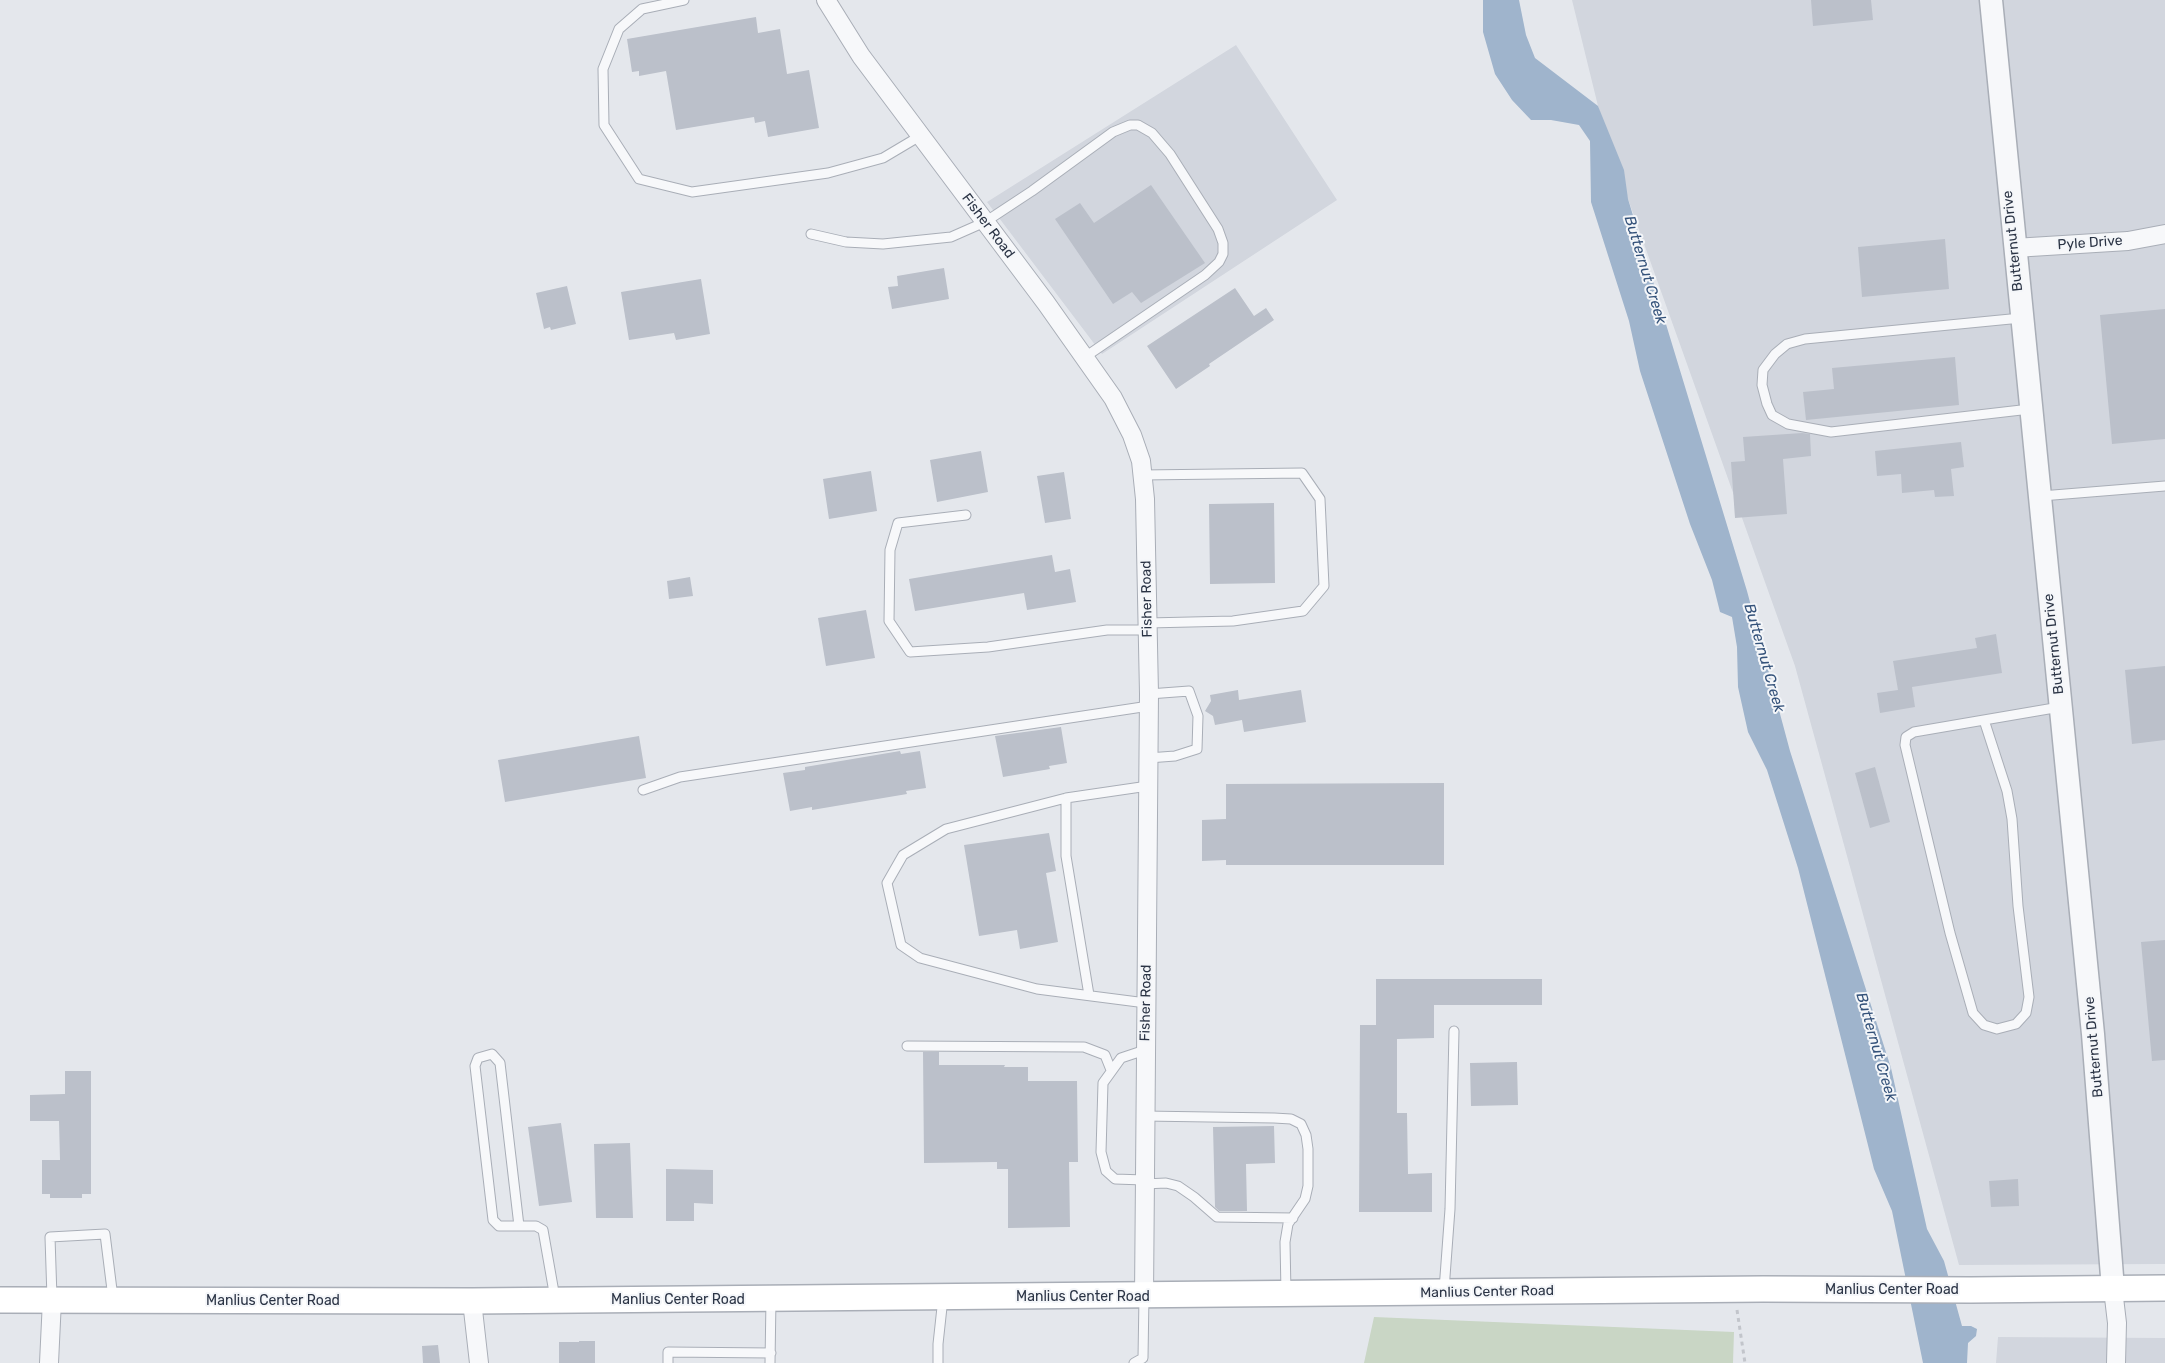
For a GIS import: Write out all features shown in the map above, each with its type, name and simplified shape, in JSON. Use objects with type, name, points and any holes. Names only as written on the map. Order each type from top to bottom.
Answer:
[{"type":"main road","name":"Manlius Center Road","points":[[0,1300],[556,1301],[1733,1289],[1971,1290],[2165,1288]]},
{"type":"street","name":"Fisher Road","points":[[826,0],[861,56],[1085,356],[1114,398],[1132,435],[1141,461],[1146,499],[1149,700],[1144,1116],[1144,1296]]},
{"type":"street","name":"Butternut Drive","points":[[1990,0],[2093,1034],[2113,1288]]},
{"type":"street","name":"Pyle Drive","points":[[2014,248],[2128,241],[2165,234]]},
{"type":"street","points":[[2113,1288],[2117,1323],[2116,1363]]},
{"type":"street","points":[[49,1363],[52,1300]]},
{"type":"street","points":[[472,1301],[479,1363]]},
{"type":"lane","points":[[684,0],[642,9],[619,29],[603,69],[604,125],[638,179],[692,192],[828,173],[884,158],[920,136]]},
{"type":"lane","points":[[811,234],[846,242],[883,244],[951,237],[985,222],[1122,127],[1138,125],[1152,133],[1170,154],[1218,229],[1223,243],[1223,254],[1219,262],[1205,275],[1085,356]]},
{"type":"lane","points":[[2021,318],[1805,339],[1787,344],[1775,354],[1763,370],[1762,385],[1772,415],[1788,424],[1831,432],[2030,409]]},
{"type":"lane","points":[[966,515],[898,523],[890,550],[889,621],[910,652],[988,647],[1148,626],[1233,621],[1303,610],[1324,586],[1320,499],[1302,473],[1142,475]]},
{"type":"lane","points":[[2039,496],[2165,486]]},
{"type":"lane","points":[[643,790],[680,777],[1149,700],[1189,691],[1198,716],[1198,749],[1174,756],[1148,758]]},
{"type":"lane","points":[[1984,720],[2007,791],[2012,819],[2018,906],[2028,997],[2026,1013],[2016,1024],[1997,1029],[1984,1025],[1973,1013],[1950,933],[1904,746],[1906,737],[1914,732],[1984,720],[2060,707]]},
{"type":"lane","points":[[1146,1003],[1037,989],[920,958],[902,945],[887,883],[904,855],[946,829],[1066,798],[1148,786]]},
{"type":"lane","points":[[1066,798],[1066,856],[1089,995]]},
{"type":"lane","points":[[1443,1293],[1450,1209],[1454,1031]]},
{"type":"lane","points":[[907,1046],[1084,1047],[1105,1055],[1111,1070]]},
{"type":"lane","points":[[1145,1050],[1121,1058],[1102,1083],[1101,1152],[1106,1171],[1115,1180],[1166,1183],[1178,1186],[1217,1217],[1293,1218]]},
{"type":"lane","points":[[519,1226],[500,1063],[492,1054],[478,1058],[475,1066],[493,1220],[499,1226],[519,1226],[536,1226],[543,1230],[556,1301]]},
{"type":"lane","points":[[1144,1116],[1274,1118],[1291,1119],[1301,1124],[1306,1135],[1308,1149],[1308,1186],[1305,1199],[1288,1224],[1285,1242],[1286,1295]]},
{"type":"lane","points":[[52,1300],[50,1237],[104,1234],[114,1300]]},
{"type":"lane","points":[[1134,1363],[1144,1358],[1144,1296]]},
{"type":"lane","points":[[938,1363],[943,1298]]},
{"type":"lane","points":[[668,1363],[668,1352],[770,1358],[771,1299]]},
{"type":"path","points":[[1733,1289],[1745,1363]]},
{"type":"shaded area","points":[[1572,0],[2165,0],[2165,1264],[1959,1265],[1795,666],[1628,199],[1598,106]]},
{"type":"shaded area","points":[[1236,45],[1337,200],[1102,354],[987,202]]},
{"type":"shaded area","points":[[1998,1337],[2165,1338],[2165,1363],[1996,1363]]},
{"type":"green space","points":[[1374,1317],[1734,1332],[1733,1363],[1364,1363]]},
{"type":"water","name":"Butternut Creek","points":[[1483,0],[1519,0],[1526,35],[1535,58],[1598,106],[1624,170],[1628,199],[1747,591],[1790,751],[1891,1068],[1927,1229],[1944,1261],[1962,1326],[1971,1326],[1977,1329],[1976,1336],[1968,1343],[1967,1363],[1923,1363],[1892,1211],[1874,1169],[1798,868],[1767,770],[1748,732],[1738,687],[1737,647],[1732,617],[1720,612],[1712,580],[1690,524],[1640,371],[1629,321],[1591,202],[1590,141],[1579,125],[1551,120],[1531,120],[1512,100],[1495,74],[1483,32]]},
{"type":"building","points":[[1811,0],[1871,0],[1873,20],[1813,26]]},
{"type":"building","points":[[756,17],[758,33],[780,29],[787,74],[809,70],[819,128],[768,137],[765,121],[755,123],[754,117],[676,130],[666,71],[639,76],[639,71],[632,72],[627,39]]},
{"type":"building","points":[[1151,185],[1205,263],[1141,303],[1132,292],[1113,304],[1055,219],[1080,203],[1094,223]]},
{"type":"building","points":[[1945,239],[1949,289],[1862,297],[1858,247]]},
{"type":"building","points":[[944,268],[949,299],[892,309],[888,287],[898,286],[897,276]]},
{"type":"building","points":[[701,279],[710,334],[676,340],[674,333],[629,340],[621,292]]},
{"type":"building","points":[[567,286],[576,324],[551,330],[550,327],[544,329],[536,293]]},
{"type":"building","points":[[1235,288],[1254,316],[1266,308],[1274,320],[1176,389],[1147,346]]},
{"type":"building","points":[[2165,309],[2165,439],[2112,444],[2100,315]]},
{"type":"building","points":[[1955,357],[1959,405],[1806,420],[1803,392],[1834,389],[1832,368]]},
{"type":"building","points":[[1810,434],[1811,456],[1783,459],[1787,514],[1735,518],[1731,462],[1745,461],[1743,437]]},
{"type":"building","points":[[1961,442],[1964,467],[1951,469],[1954,496],[1935,497],[1934,490],[1902,493],[1901,474],[1877,476],[1875,451]]},
{"type":"building","points":[[981,451],[988,492],[937,502],[930,460]]},
{"type":"building","points":[[871,471],[877,511],[829,519],[823,479]]},
{"type":"building","points":[[1064,472],[1071,519],[1045,523],[1037,476]]},
{"type":"building","points":[[1274,503],[1275,583],[1210,584],[1209,504]]},
{"type":"building","points":[[1052,555],[1055,572],[1070,569],[1076,602],[1027,610],[1024,593],[915,611],[909,579]]},
{"type":"building","points":[[690,577],[693,596],[669,599],[667,581]]},
{"type":"building","points":[[866,610],[875,658],[826,666],[818,618]]},
{"type":"building","points":[[1996,634],[2002,673],[1912,687],[1915,707],[1880,713],[1877,693],[1898,690],[1893,661],[1977,648],[1975,638]]},
{"type":"building","points":[[2165,666],[2165,740],[2132,744],[2125,670]]},
{"type":"building","points":[[1238,690],[1239,700],[1301,690],[1306,722],[1244,732],[1242,720],[1215,725],[1213,716],[1205,711],[1211,701],[1210,695]]},
{"type":"building","points":[[1061,727],[1067,763],[1049,766],[1050,769],[1003,777],[995,736]]},
{"type":"building","points":[[639,736],[646,778],[505,802],[498,760]]},
{"type":"building","points":[[900,751],[901,754],[920,751],[926,788],[906,791],[907,794],[812,810],[812,807],[790,811],[783,773],[805,770],[805,767]]},
{"type":"building","points":[[1875,767],[1890,822],[1870,828],[1855,773]]},
{"type":"building","points":[[1444,783],[1444,865],[1226,865],[1226,860],[1202,861],[1202,820],[1226,819],[1226,784]]},
{"type":"building","points":[[1049,833],[1056,871],[1046,873],[1058,942],[1020,949],[1017,930],[979,936],[964,845]]},
{"type":"building","points":[[2165,940],[2165,1060],[2152,1061],[2141,942]]},
{"type":"building","points":[[1376,979],[1542,979],[1542,1005],[1434,1005],[1434,1038],[1397,1039],[1397,1113],[1407,1113],[1408,1174],[1432,1173],[1432,1212],[1359,1212],[1360,1025],[1376,1025]]},
{"type":"building","points":[[923,1052],[939,1052],[939,1065],[1028,1067],[1028,1081],[1077,1081],[1078,1162],[1069,1162],[1070,1227],[1008,1228],[1008,1169],[997,1169],[997,1162],[924,1163]]},
{"type":"building","points":[[1517,1062],[1518,1105],[1471,1106],[1470,1063]]},
{"type":"building","points":[[65,1071],[91,1071],[91,1194],[82,1194],[82,1198],[50,1198],[50,1194],[42,1194],[42,1160],[60,1160],[59,1121],[30,1121],[30,1095],[65,1094]]},
{"type":"building","points":[[561,1123],[572,1202],[539,1206],[528,1127]]},
{"type":"building","points":[[1274,1126],[1275,1163],[1246,1164],[1247,1211],[1219,1211],[1215,1207],[1213,1127]]},
{"type":"building","points":[[630,1143],[633,1218],[596,1218],[594,1144]]},
{"type":"building","points":[[666,1169],[713,1170],[713,1204],[694,1203],[694,1221],[666,1221]]},
{"type":"building","points":[[2018,1179],[2019,1206],[1991,1207],[1989,1181]]},
{"type":"building","points":[[595,1341],[595,1363],[559,1363],[559,1342]]},
{"type":"building","points":[[438,1345],[440,1363],[423,1363],[422,1346]]}]
